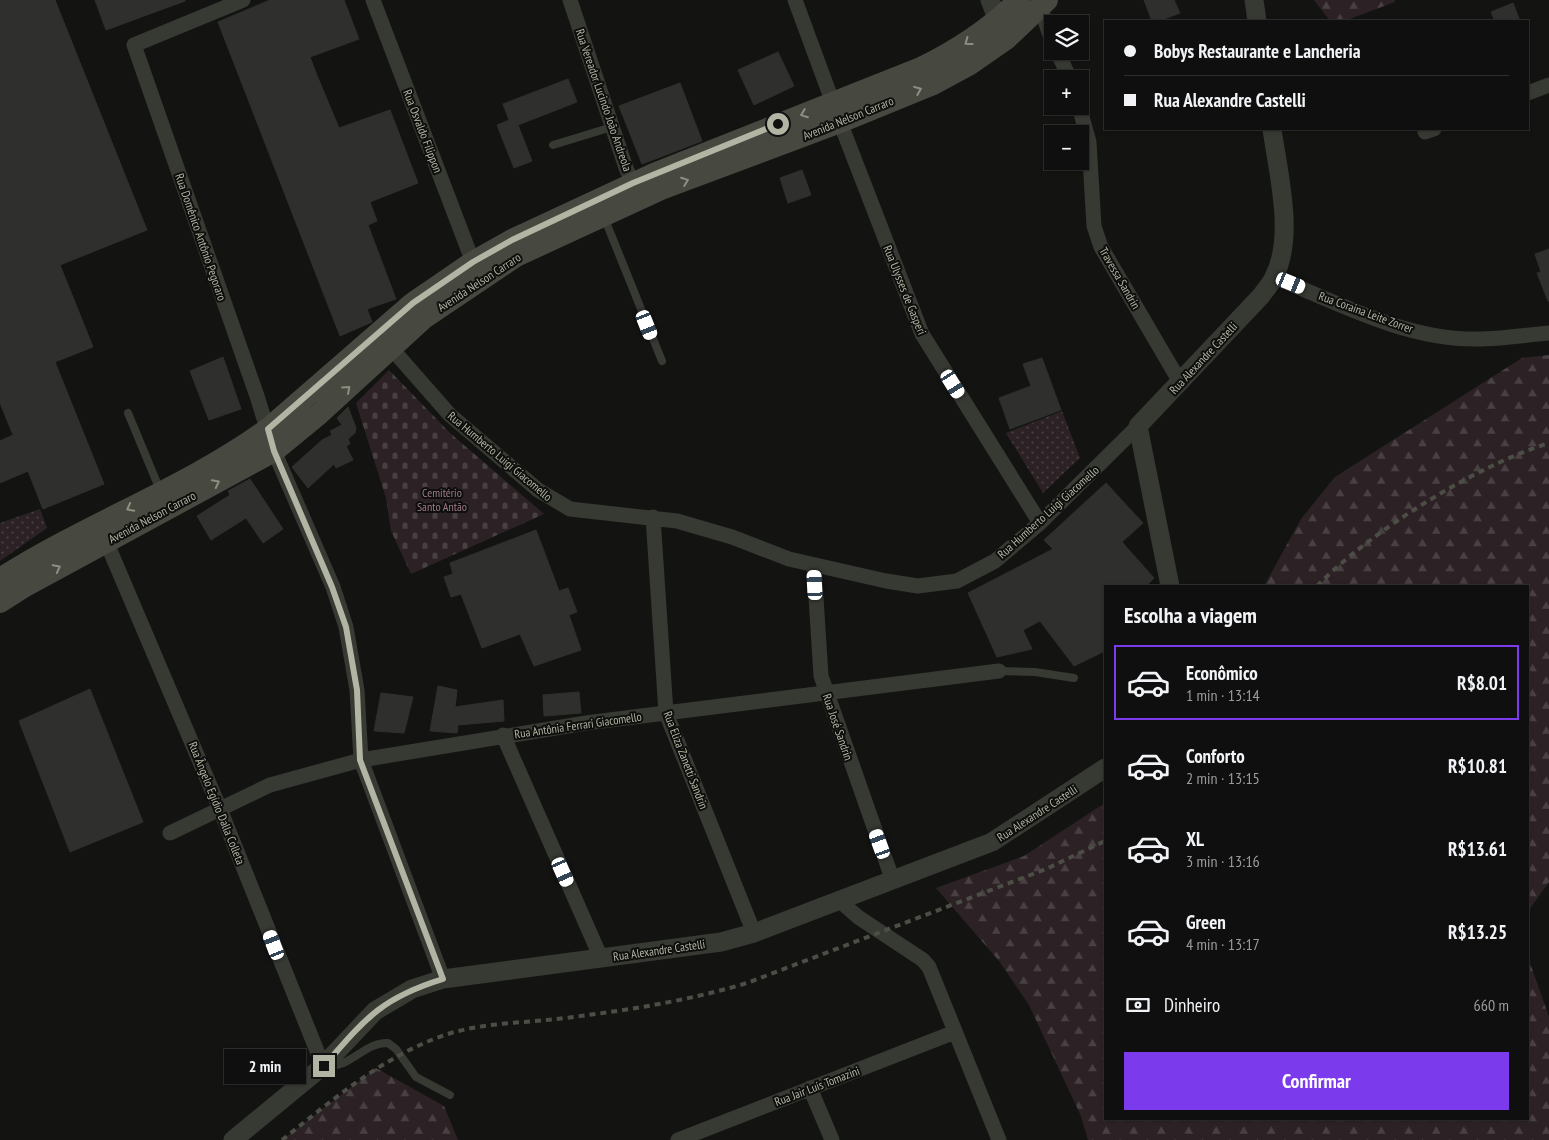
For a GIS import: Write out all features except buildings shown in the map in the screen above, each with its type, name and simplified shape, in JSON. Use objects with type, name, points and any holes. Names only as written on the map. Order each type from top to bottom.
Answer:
[{"type":"main road","name":"Avenida Nelson Carraro","points":[[166,499],[245,446],[384,340],[419,310],[477,270],[563,224],[657,182],[837,112],[959,49],[998,20],[1036,2]]},
{"type":"main road","name":"Avenida Nelson Carraro","points":[[563,224],[603,216],[637,191]]},
{"type":"main road","name":"Avenida Nelson Carraro","points":[[0,602],[12,579],[166,499],[274,451],[319,414],[384,340]]},
{"type":"street","points":[[221,4],[243,0]]},
{"type":"street","name":"Rua Osvaldo Filippon","points":[[374,0],[477,270]]},
{"type":"street","name":"Rua Vereador Lucindo João Andreola","points":[[570,0],[612,127],[637,191]]},
{"type":"street","name":"Rua Ulysses de Gasperi","points":[[795,0],[922,334],[1040,523]]},
{"type":"street","points":[[1254,0],[1257,20]]},
{"type":"street","points":[[1036,2],[1044,22]]},
{"type":"street","name":"Rua Domênico Antônio Pegoraro","points":[[221,4],[134,45],[274,451],[325,569],[346,627],[357,690],[360,760],[443,979]]},
{"type":"street","points":[[1529,93],[1549,85]]},
{"type":"street","name":"Travessa Sandrin","points":[[1082,115],[1089,142],[1094,226],[1101,247],[1180,382]]},
{"type":"street","name":"Rua Alexandre Castelli","points":[[1138,426],[1261,296],[1274,277],[1282,251],[1284,216],[1272,130]]},
{"type":"street","name":"Rua Coraina Leite Zorrer","points":[[1274,277],[1372,317],[1420,332],[1476,339],[1549,333]]},
{"type":"street","name":"Rua Humberto Luigi Giacomello","points":[[384,340],[450,415],[555,502],[570,509],[584,512],[653,517],[699,527],[814,566],[918,586],[957,581],[989,565],[1040,523],[1138,426]]},
{"type":"street","points":[[1138,426],[1170,585]]},
{"type":"street","name":"Rua Eliza Zanetti Sandrin","points":[[653,517],[666,713],[754,934]]},
{"type":"street","name":"Rua Ângelo Egídio Dalla Colleta","points":[[103,533],[220,809],[280,962],[324,1066]]},
{"type":"street","name":"Rua José Sandrin","points":[[814,566],[821,676],[893,881]]},
{"type":"street","name":"Rua Antônia Ferrari Giacomello","points":[[170,833],[270,785],[360,760],[503,735],[999,671]]},
{"type":"street","points":[[503,735],[601,958]]},
{"type":"street","name":"Rua Alexandre Castelli","points":[[233,1140],[324,1066],[375,1011],[412,989],[443,979],[721,942],[754,934],[992,842],[1104,769]]},
{"type":"street","points":[[840,901],[864,921],[923,960],[929,967],[999,1140]]},
{"type":"street","name":"Rua Jair Luís Tomazini","points":[[678,1140],[955,1032]]},
{"type":"street","points":[[810,1088],[832,1140]]},
{"type":"lane","points":[[553,145],[612,127]]},
{"type":"lane","points":[[603,216],[662,361]]},
{"type":"lane","points":[[128,413],[166,499]]},
{"type":"lane","points":[[999,671],[1035,672],[1074,678]]},
{"type":"lane","points":[[324,1066],[340,1066],[374,1044],[388,1043],[396,1049],[416,1077],[431,1087],[450,1094]]},
{"type":"green space","points":[[1314,0],[1395,0],[1395,2],[1347,20],[1329,20]]},
{"type":"green space","points":[[1549,355],[1549,882],[1531,907],[1529,913],[1529,585],[1265,585],[1301,519],[1335,477],[1522,358]]},
{"type":"green space","name":"Cemitério Santo Antão","points":[[389,370],[450,433],[544,514],[411,574],[391,531],[386,498],[356,403]]},
{"type":"green space","points":[[1062,411],[1080,458],[1043,493],[1006,433]]},
{"type":"green space","points":[[40,509],[47,528],[0,561],[0,523]]},
{"type":"green space","points":[[1104,804],[1104,1120],[1529,1120],[1529,913],[1530,963],[1549,1017],[1549,1140],[1088,1140],[1081,1116],[1029,1005],[999,961],[936,888],[1024,856]]},
{"type":"green space","points":[[376,1068],[444,1106],[458,1140],[282,1140]]},
{"type":"railway","points":[[1318,585],[1339,565],[1366,544],[1426,503],[1489,467],[1549,443]]},
{"type":"railway","points":[[282,1140],[340,1094],[381,1066],[425,1043],[448,1034],[488,1025],[557,1019],[653,1005],[700,996],[747,983],[1046,869],[1104,841]]},
{"type":"route","points":[[324,1066],[357,1028],[390,1000],[412,989],[443,979],[360,760],[354,661],[346,627],[307,525],[279,464],[268,429],[413,303],[473,262],[512,240],[633,183],[778,124]]}]
